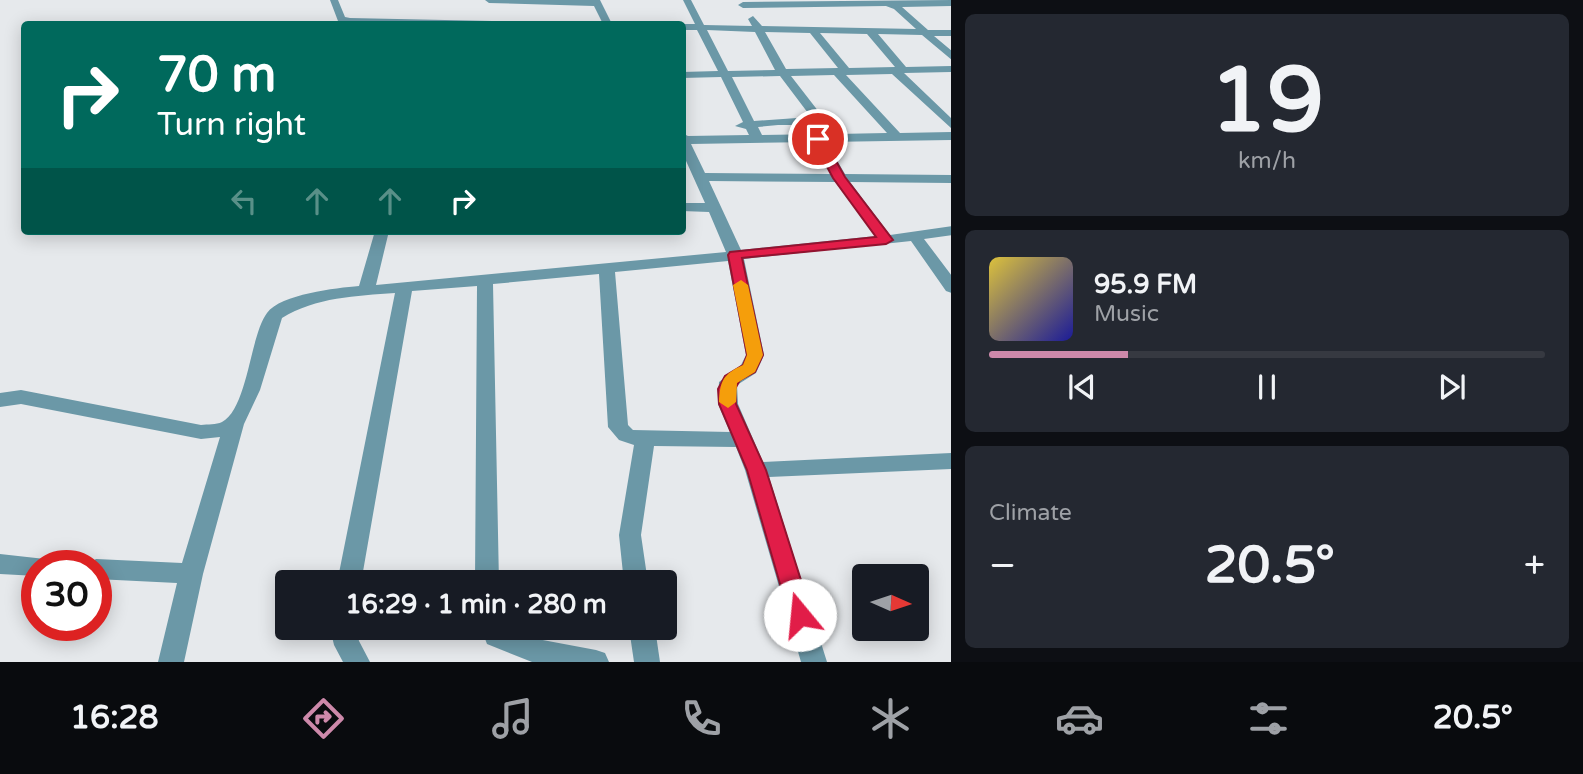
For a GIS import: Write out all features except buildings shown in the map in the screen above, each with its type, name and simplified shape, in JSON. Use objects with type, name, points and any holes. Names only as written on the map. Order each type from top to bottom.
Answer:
[{"type":"street","points":[[334,0],[341,19]]},
{"type":"street","points":[[478,21],[487,0],[597,2],[606,21]]},
{"type":"street","points":[[687,0],[757,138]]},
{"type":"street","points":[[741,2],[947,3]]},
{"type":"street","points":[[741,2],[782,72],[819,121],[840,178],[886,240]]},
{"type":"street","points":[[887,2],[951,57]]},
{"type":"street","points":[[814,4],[823,12]]},
{"type":"street","points":[[337,21],[395,21]]},
{"type":"street","points":[[832,21],[841,29]]},
{"type":"street","points":[[686,27],[951,33]]},
{"type":"street","points":[[811,28],[842,72],[897,137]]},
{"type":"street","points":[[869,30],[898,70],[951,126]]},
{"type":"street","points":[[686,75],[951,69]]},
{"type":"street","points":[[686,136],[750,124],[819,121]]},
{"type":"street","points":[[686,137],[951,136]]},
{"type":"street","points":[[686,144],[712,208],[735,255],[755,355],[750,369],[733,376],[726,389],[728,404],[756,470],[814,662]]},
{"type":"street","points":[[701,177],[951,179]]},
{"type":"street","points":[[686,207],[712,208]]},
{"type":"street","points":[[171,662],[191,574],[234,423],[244,405],[274,315],[292,304],[337,293],[405,285],[485,280],[886,240],[951,230]]},
{"type":"street","points":[[366,290],[381,235]]},
{"type":"street","points":[[914,235],[951,288]]},
{"type":"street","points":[[607,268],[618,427],[626,435],[645,438],[742,440]]},
{"type":"street","points":[[485,280],[487,570]]},
{"type":"street","points":[[351,570],[405,285]]},
{"type":"street","points":[[0,400],[21,397],[201,432],[220,431],[234,423]]},
{"type":"street","points":[[634,570],[629,535],[645,438]]},
{"type":"street","points":[[756,470],[951,461]]},
{"type":"street","points":[[0,564],[21,565]]},
{"type":"street","points":[[112,570],[191,574]]},
{"type":"street","points":[[346,640],[357,662]]},
{"type":"street","points":[[504,640],[517,647],[551,656],[589,661]]},
{"type":"street","points":[[644,640],[647,662]]},
{"type":"slow traffic","points":[[728,402],[728,382],[733,376],[750,369],[755,355],[741,285]]},
{"type":"route","points":[[800,615],[756,470],[728,404],[726,389],[733,376],[750,369],[755,355],[735,255],[886,240],[840,178],[818,139]]}]
